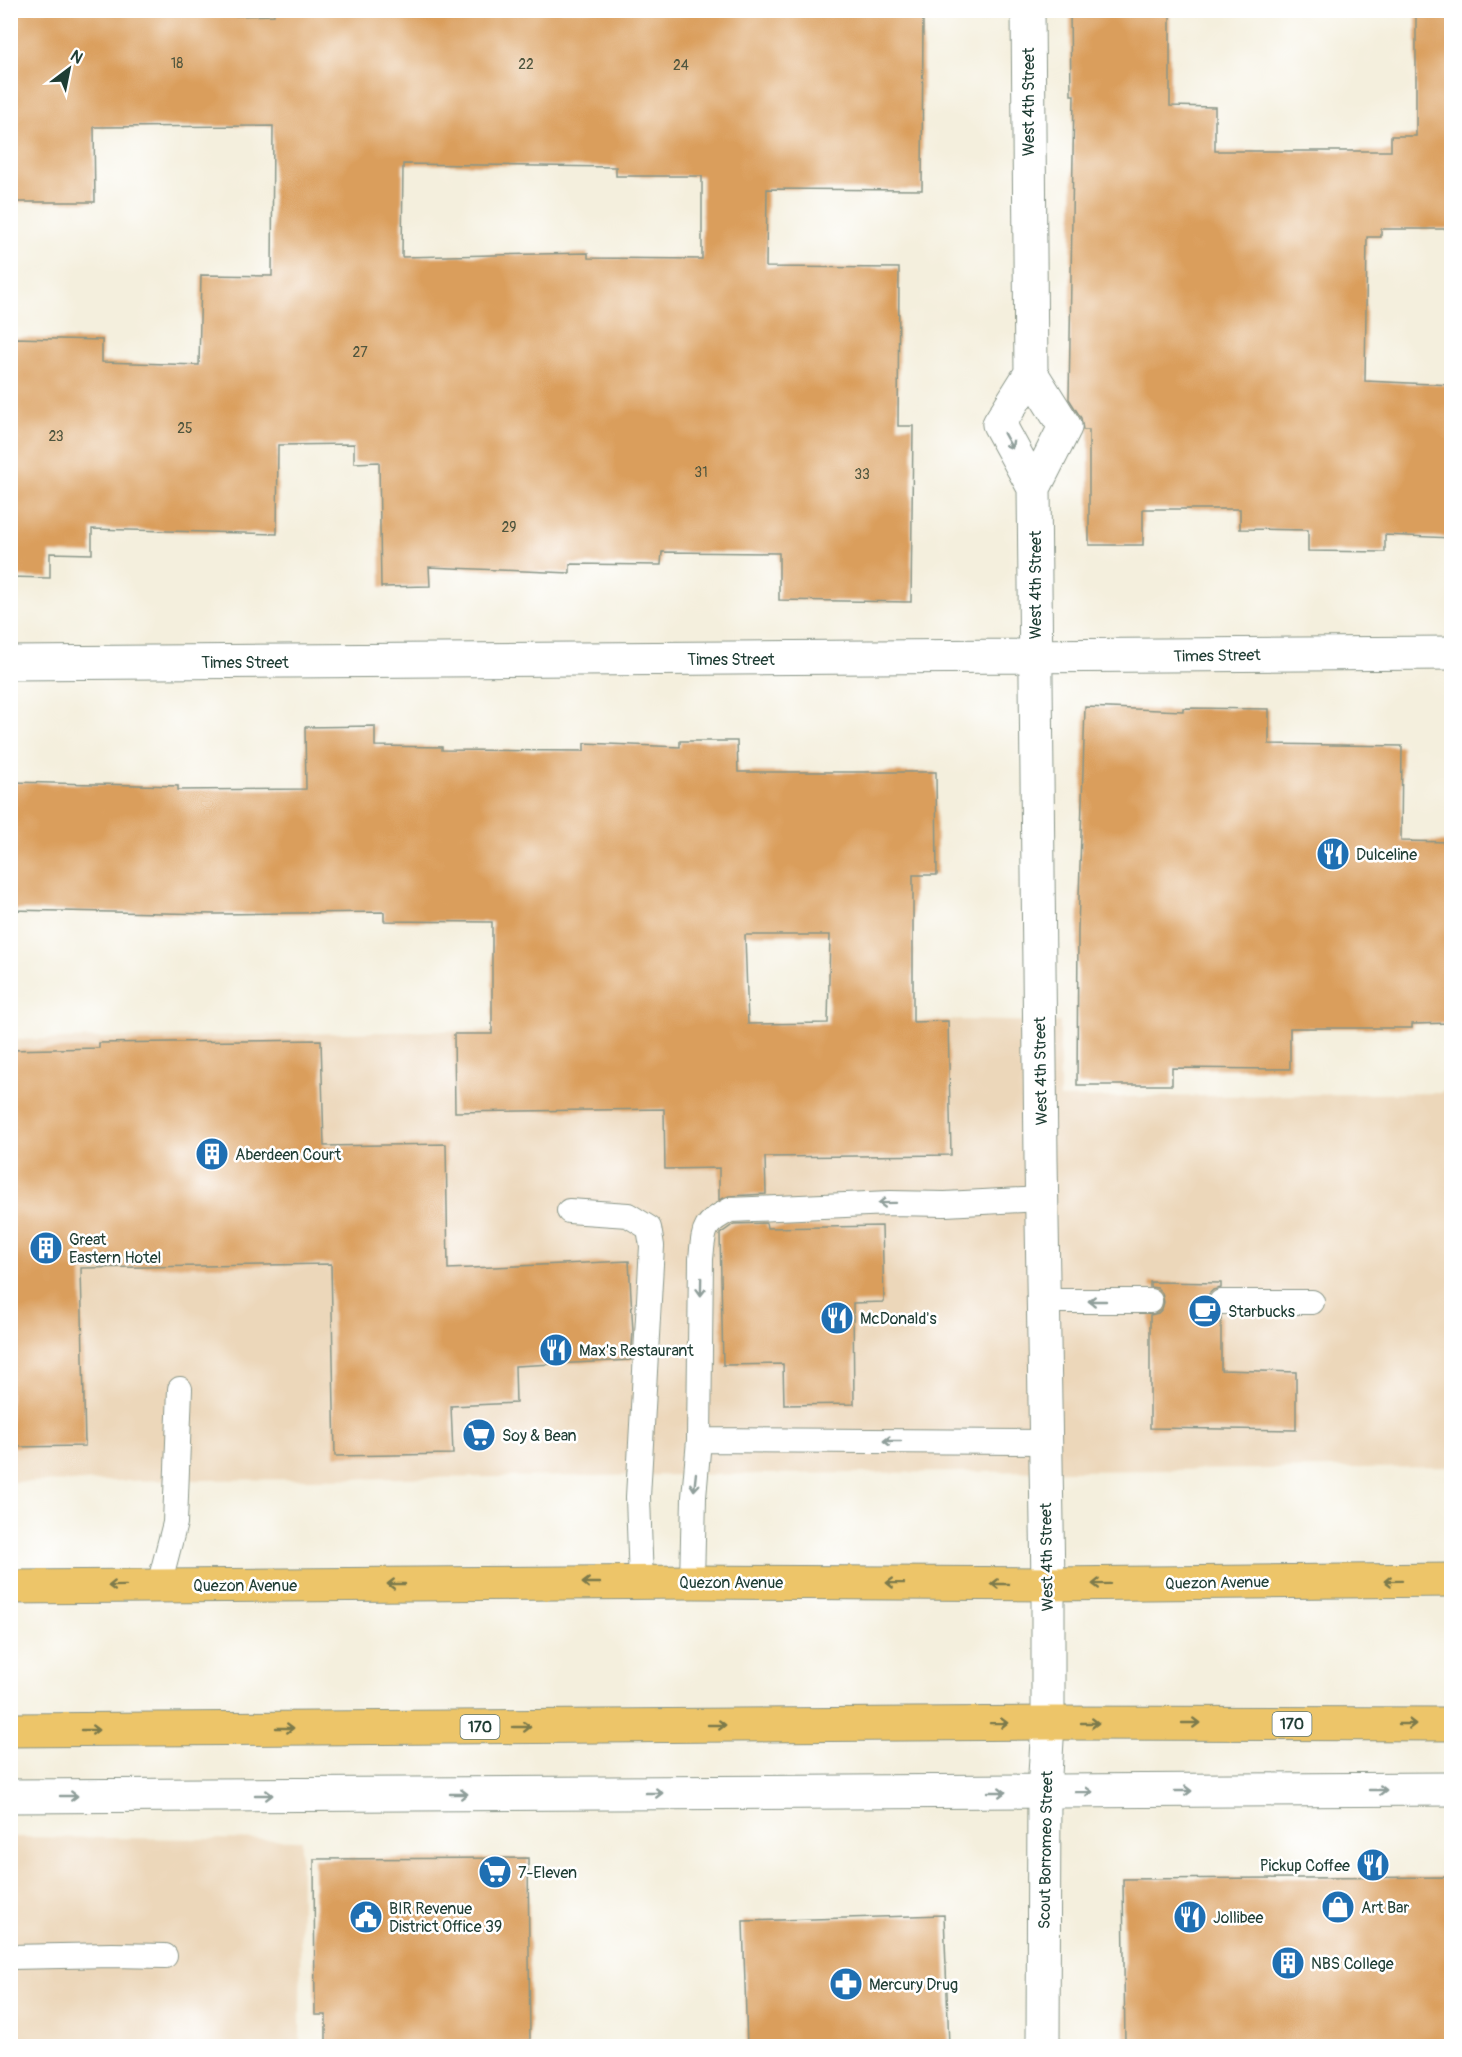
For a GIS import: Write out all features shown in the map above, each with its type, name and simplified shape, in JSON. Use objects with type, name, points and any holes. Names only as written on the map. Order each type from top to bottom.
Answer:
[{"type":"main road","name":"Quezon Avenue","points":[[10,1587],[692,1581],[1048,1584],[1452,1580]]},
{"type":"main road","name":"170","points":[[10,1730],[1048,1723],[1452,1724]]},
{"type":"street","name":"West 4th Street","points":[[1028,10],[1031,373],[1065,427],[1034,488],[1047,1654]]},
{"type":"street","name":"West 4th Street","points":[[1031,373],[999,424],[1034,488]]},
{"type":"street","name":"Times Street","points":[[10,663],[1452,653]]},
{"type":"street","name":"Scout Borromeo Street","points":[[1043,2046],[1047,1654]]},
{"type":"street","points":[[10,1796],[1452,1789]]},
{"type":"lane","points":[[692,1581],[694,1497],[699,1440],[701,1259],[705,1229],[715,1217],[730,1210],[1041,1199]]},
{"type":"lane","points":[[569,1211],[628,1215],[649,1228],[652,1246],[638,1497],[640,1582]]},
{"type":"lane","points":[[1043,1301],[1150,1301]]},
{"type":"lane","points":[[1221,1302],[1312,1302]]},
{"type":"lane","points":[[159,1586],[175,1523],[180,1389]]},
{"type":"lane","points":[[699,1440],[1044,1442]]},
{"type":"lane","points":[[10,1957],[165,1956]]},
{"type":"shaded area","points":[[959,1020],[1060,1022],[1060,1098],[1440,1093],[1451,1085],[1451,1467],[11,1482],[10,1040]]},
{"type":"shaded area","points":[[11,1837],[301,1840],[300,2046],[11,2046]]},
{"type":"building","points":[[10,10],[201,10],[201,17],[274,15],[274,10],[923,10],[922,190],[767,189],[766,267],[899,268],[898,426],[913,426],[911,602],[779,600],[779,553],[662,552],[661,565],[570,564],[570,573],[429,567],[430,586],[381,587],[379,462],[354,463],[354,444],[278,445],[277,534],[92,529],[92,554],[50,553],[50,578],[10,577],[10,351],[13,351],[13,338],[102,340],[102,362],[199,365],[201,275],[272,276],[273,126],[94,127],[95,202],[10,202]],"holes":[[[403,164],[616,167],[616,176],[702,176],[702,259],[588,258],[588,253],[402,257]]]},
{"type":"building","points":[[1070,10],[1170,10],[1170,106],[1215,107],[1215,151],[1391,151],[1391,136],[1416,136],[1416,10],[1452,10],[1452,229],[1381,229],[1381,237],[1367,237],[1365,381],[1452,385],[1452,538],[1385,535],[1385,552],[1308,551],[1308,530],[1240,529],[1240,509],[1143,509],[1143,545],[1089,545],[1089,430],[1083,430],[1081,418],[1069,399],[1074,95],[1071,95]]},
{"type":"building","points":[[1085,707],[1183,711],[1183,708],[1269,709],[1269,744],[1402,746],[1401,841],[1452,842],[1452,1023],[1412,1024],[1412,1028],[1290,1028],[1290,1069],[1172,1068],[1172,1085],[1077,1085],[1078,929]]},
{"type":"building","points":[[375,726],[375,746],[442,747],[442,750],[584,751],[584,743],[680,747],[680,741],[737,741],[738,772],[936,772],[937,875],[913,875],[913,1022],[948,1021],[951,1155],[765,1157],[766,1194],[729,1196],[719,1200],[719,1168],[665,1169],[664,1109],[455,1112],[454,1034],[492,1034],[492,922],[384,921],[384,912],[214,914],[10,910],[10,782],[178,786],[178,790],[306,789],[305,727]],"holes":[[[745,935],[830,935],[828,1023],[748,1024]]]},
{"type":"building","points":[[321,1040],[324,1146],[446,1144],[448,1269],[629,1261],[633,1332],[631,1360],[515,1366],[516,1403],[451,1406],[453,1454],[335,1456],[331,1264],[81,1268],[85,1446],[10,1447],[10,1050],[99,1048],[99,1043]]},
{"type":"building","points":[[766,1223],[767,1228],[882,1226],[884,1302],[853,1303],[854,1404],[784,1405],[783,1364],[723,1365],[720,1234],[734,1224]]},
{"type":"building","points":[[1150,1282],[1221,1283],[1221,1288],[1213,1290],[1208,1295],[1207,1301],[1209,1310],[1214,1315],[1221,1316],[1221,1370],[1296,1372],[1296,1430],[1150,1428],[1150,1315],[1158,1313],[1164,1302],[1162,1293],[1157,1288],[1150,1287]]},
{"type":"building","points":[[528,1858],[530,2046],[326,2046],[326,2015],[315,2015],[314,1859]]},
{"type":"building","name":"NBS College","points":[[1452,1877],[1452,2046],[1125,2046],[1123,1879]]},
{"type":"building","name":"Mercury Drug","points":[[944,1915],[949,2046],[747,2046],[743,1921]]},
{"type":"place","name":"Dulceline","points":[[1333,854]]},
{"type":"place","name":"Aberdeen Court","points":[[212,1154]]},
{"type":"place","name":"Great Eastern Hotel","points":[[46,1248]]},
{"type":"place","name":"Starbucks","points":[[1205,1311]]},
{"type":"place","name":"McDonald's","points":[[837,1318]]},
{"type":"place","name":"Max's Restaurant","points":[[556,1350]]},
{"type":"place","name":"Soy & Bean","points":[[479,1435]]},
{"type":"place","name":"Pickup Coffee","points":[[1373,1865]]},
{"type":"place","name":"7-Eleven","points":[[495,1872]]},
{"type":"place","name":"Art Bar","points":[[1338,1907]]},
{"type":"place","name":"BIR Revenue District Office 39","points":[[366,1917]]},
{"type":"place","name":"Jollibee","points":[[1190,1917]]},
{"type":"place","name":"NBS College","points":[[1288,1963]]},
{"type":"place","name":"Mercury Drug","points":[[846,1984]]}]
